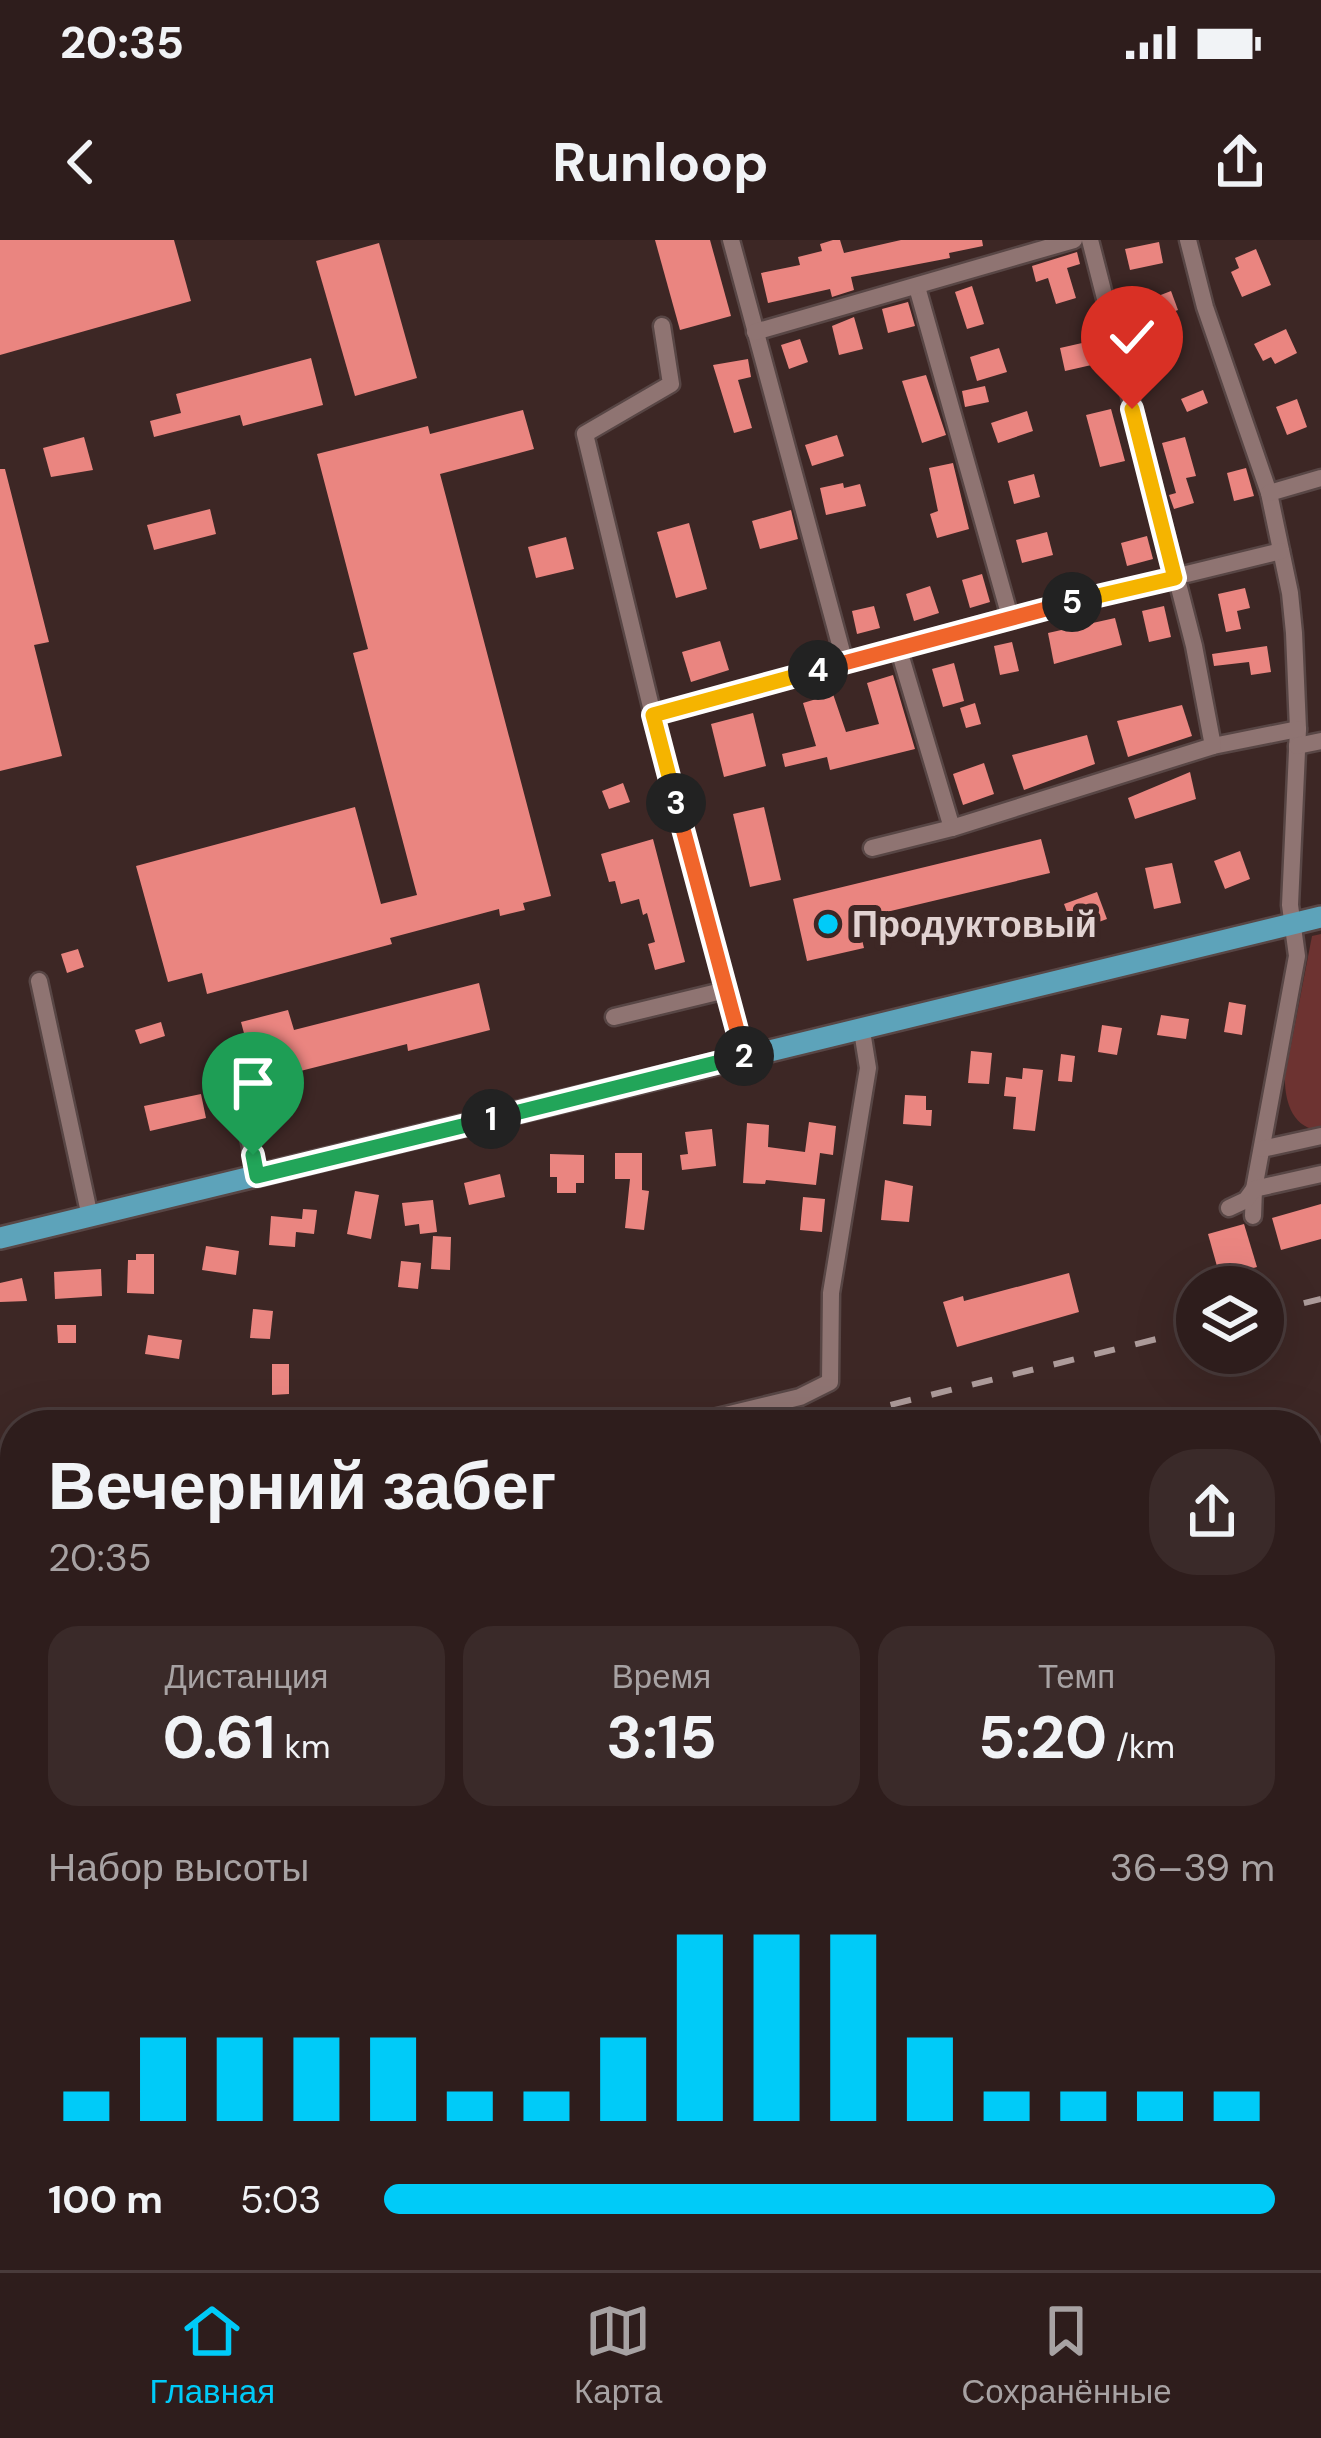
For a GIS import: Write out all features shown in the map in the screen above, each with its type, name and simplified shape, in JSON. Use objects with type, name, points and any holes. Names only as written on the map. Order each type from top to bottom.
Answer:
[{"type":"main road","points":[[0,1238],[1321,917]]},
{"type":"street","points":[[730,240],[844,663]]},
{"type":"street","points":[[755,332],[1074,240]]},
{"type":"street","points":[[1090,240],[1213,746]]},
{"type":"street","points":[[1189,240],[1205,307],[1269,493],[1294,633],[1297,738],[1290,905],[1297,956],[1253,1216]]},
{"type":"street","points":[[916,287],[1010,617]]},
{"type":"street","points":[[662,326],[671,384],[585,434],[653,715],[745,1058]]},
{"type":"street","points":[[1269,493],[1321,478]]},
{"type":"street","points":[[653,715],[1010,617],[1281,551]]},
{"type":"street","points":[[898,647],[952,828]]},
{"type":"street","points":[[872,848],[952,828],[1213,746],[1297,738],[1321,741]]},
{"type":"street","points":[[40,981],[90,1217]]},
{"type":"street","points":[[614,1017],[726,990]]},
{"type":"street","points":[[746,1410],[800,1397],[830,1382],[831,1293],[868,1068],[862,1031]]},
{"type":"street","points":[[232,1061],[257,1176]]},
{"type":"street","points":[[1262,1149],[1321,1136]]},
{"type":"street","points":[[1229,1208],[1254,1190],[1321,1174]]},
{"type":"shaded area","points":[[1321,934],[1321,1130],[1297,1120],[1286,1095],[1285,1076],[1312,936]]},
{"type":"building","points":[[0,240],[174,240],[191,301],[0,355]]},
{"type":"building","points":[[655,240],[710,240],[731,316],[680,330]]},
{"type":"building","points":[[840,240],[844,253],[901,240],[982,240],[983,246],[949,253],[950,258],[851,277],[854,290],[832,297],[830,289],[768,303],[761,273],[800,265],[798,257],[822,251],[820,244]]},
{"type":"building","points":[[1159,242],[1163,263],[1130,270],[1125,249]]},
{"type":"building","points":[[379,243],[417,378],[355,396],[316,261]]},
{"type":"building","points":[[1256,249],[1271,285],[1242,297],[1231,272],[1239,268],[1235,258]]},
{"type":"building","points":[[1077,252],[1080,264],[1067,268],[1076,298],[1056,304],[1048,278],[1036,282],[1032,266]]},
{"type":"building","points":[[972,286],[984,324],[967,329],[955,292]]},
{"type":"building","points":[[1171,291],[1178,310],[1147,322],[1140,303]]},
{"type":"building","points":[[908,302],[915,326],[888,333],[882,309]]},
{"type":"building","points":[[854,317],[863,349],[839,355],[832,326]]},
{"type":"building","points":[[1286,329],[1297,353],[1275,364],[1271,357],[1263,361],[1254,344]]},
{"type":"building","points":[[800,339],[808,362],[789,369],[781,345]]},
{"type":"building","points":[[1091,341],[1096,364],[1065,371],[1060,348]]},
{"type":"building","points":[[999,348],[1007,372],[977,381],[970,357]]},
{"type":"building","points":[[311,358],[323,405],[243,426],[240,415],[154,437],[150,421],[181,413],[176,394]]},
{"type":"building","points":[[748,359],[751,377],[738,380],[752,428],[734,433],[713,365]]},
{"type":"building","points":[[926,375],[946,435],[922,443],[902,381]]},
{"type":"building","points":[[985,386],[989,402],[965,407],[962,391]]},
{"type":"building","points":[[1203,390],[1208,403],[1187,412],[1181,399]]},
{"type":"building","points":[[1297,399],[1307,427],[1287,435],[1276,407]]},
{"type":"building","points":[[1111,409],[1125,461],[1100,467],[1086,415]]},
{"type":"building","points":[[523,410],[534,449],[440,474],[551,896],[523,903],[525,910],[500,916],[499,909],[390,938],[392,944],[207,994],[202,973],[168,982],[136,866],[355,807],[381,904],[417,895],[353,653],[368,649],[317,454],[428,426],[430,434]]},
{"type":"building","points":[[1027,411],[1033,431],[998,443],[991,423]]},
{"type":"building","points":[[837,435],[844,456],[812,466],[805,445]]},
{"type":"building","points":[[84,437],[93,470],[51,477],[43,448]]},
{"type":"building","points":[[1185,437],[1196,476],[1186,478],[1194,503],[1174,509],[1169,495],[1176,493],[1162,443]]},
{"type":"building","points":[[953,463],[969,529],[937,538],[930,514],[938,511],[929,468]]},
{"type":"building","points":[[1246,468],[1254,496],[1234,501],[1227,473]]},
{"type":"building","points":[[0,469],[5,469],[49,642],[34,645],[62,756],[0,771]]},
{"type":"building","points":[[1034,474],[1040,497],[1014,504],[1008,481]]},
{"type":"building","points":[[843,483],[844,488],[860,484],[866,506],[826,515],[820,488]]},
{"type":"building","points":[[210,509],[216,534],[154,550],[147,525]]},
{"type":"building","points":[[791,510],[798,539],[760,549],[752,521]]},
{"type":"building","points":[[689,523],[707,589],[676,598],[657,532]]},
{"type":"building","points":[[1047,532],[1053,555],[1022,563],[1016,540]]},
{"type":"building","points":[[1147,536],[1153,559],[1127,566],[1121,543]]},
{"type":"building","points":[[566,537],[574,569],[536,578],[528,547]]},
{"type":"building","points":[[982,574],[990,602],[970,608],[962,580]]},
{"type":"building","points":[[930,586],[939,613],[914,621],[906,594]]},
{"type":"building","points":[[1245,588],[1250,608],[1237,611],[1241,629],[1226,632],[1218,594]]},
{"type":"building","points":[[874,606],[880,628],[857,634],[852,611]]},
{"type":"building","points":[[1164,606],[1171,637],[1149,642],[1142,611]]},
{"type":"building","points":[[1115,618],[1122,645],[1054,664],[1048,633]]},
{"type":"building","points":[[720,641],[729,670],[691,682],[682,652]]},
{"type":"building","points":[[1012,642],[1019,671],[1000,675],[994,646]]},
{"type":"building","points":[[1267,646],[1271,672],[1251,675],[1249,662],[1214,666],[1212,654]]},
{"type":"building","points":[[954,663],[964,701],[943,707],[932,669]]},
{"type":"building","points":[[893,675],[915,749],[830,770],[827,757],[785,767],[782,754],[816,746],[803,703],[833,694],[846,732],[879,724],[867,683]]},
{"type":"building","points":[[975,703],[981,724],[966,728],[960,708]]},
{"type":"building","points":[[1182,705],[1192,736],[1128,757],[1117,721]]},
{"type":"building","points":[[753,713],[766,766],[724,777],[711,724]]},
{"type":"building","points":[[1087,735],[1095,764],[1024,790],[1012,755]]},
{"type":"building","points":[[984,763],[994,794],[963,805],[953,774]]},
{"type":"building","points":[[1190,772],[1196,799],[1135,819],[1128,798]]},
{"type":"building","points":[[623,783],[630,802],[609,809],[602,791]]},
{"type":"building","points":[[764,807],[781,880],[750,887],[733,814]]},
{"type":"building","points":[[653,839],[685,962],[655,970],[648,944],[655,942],[647,913],[643,915],[639,899],[621,904],[601,854]]},
{"type":"building","points":[[1041,839],[1050,873],[857,919],[864,948],[807,961],[793,899]]},
{"type":"building","points":[[1240,851],[1250,879],[1225,889],[1214,861]]},
{"type":"building","points":[[1172,863],[1181,903],[1154,909],[1145,868]]},
{"type":"building","points":[[1097,892],[1107,919],[1074,931],[1064,904]]},
{"type":"building","points":[[78,949],[84,967],[67,973],[61,954]]},
{"type":"building","points":[[479,983],[490,1030],[408,1051],[407,1044],[257,1082],[241,1022],[288,1010],[294,1030]]},
{"type":"building","points":[[1229,1002],[1246,1005],[1242,1035],[1224,1032]]},
{"type":"building","points":[[1161,1015],[1189,1019],[1186,1039],[1157,1035]]},
{"type":"building","points":[[161,1022],[165,1036],[140,1044],[135,1030]]},
{"type":"building","points":[[1102,1025],[1122,1028],[1117,1055],[1098,1052]]},
{"type":"building","points":[[971,1051],[992,1053],[989,1084],[968,1083]]},
{"type":"building","points":[[1061,1054],[1075,1056],[1072,1082],[1058,1081]]},
{"type":"building","points":[[1023,1068],[1043,1070],[1035,1131],[1013,1129],[1016,1097],[1004,1096],[1006,1077],[1022,1079]]},
{"type":"building","points":[[201,1094],[206,1118],[150,1131],[144,1106]]},
{"type":"building","points":[[905,1095],[926,1096],[926,1110],[932,1110],[931,1126],[903,1124]]},
{"type":"building","points":[[809,1122],[836,1126],[833,1155],[820,1153],[816,1185],[766,1180],[765,1184],[743,1183],[747,1123],[769,1125],[768,1147],[805,1152]]},
{"type":"building","points":[[712,1129],[716,1166],[682,1170],[680,1155],[688,1154],[685,1132]]},
{"type":"building","points":[[615,1153],[642,1153],[642,1190],[649,1191],[644,1230],[625,1228],[630,1179],[615,1179]]},
{"type":"building","points":[[550,1154],[584,1155],[584,1183],[576,1183],[576,1193],[557,1193],[557,1177],[550,1177]]},
{"type":"building","points":[[500,1174],[505,1197],[469,1205],[464,1183]]},
{"type":"building","points":[[885,1180],[913,1186],[909,1222],[881,1220]]},
{"type":"building","points":[[355,1191],[379,1195],[371,1239],[347,1234]]},
{"type":"building","points":[[803,1197],[825,1199],[822,1232],[800,1230]]},
{"type":"building","points":[[433,1200],[437,1232],[420,1234],[419,1224],[405,1226],[402,1203]]},
{"type":"building","points":[[1321,1204],[1321,1239],[1281,1250],[1272,1218]]},
{"type":"building","points":[[303,1209],[317,1210],[314,1234],[296,1232],[295,1247],[269,1245],[271,1216],[302,1219]]},
{"type":"building","points":[[1244,1224],[1257,1266],[1217,1266],[1208,1234]]},
{"type":"building","points":[[433,1236],[451,1237],[450,1270],[431,1269]]},
{"type":"building","points":[[206,1246],[239,1251],[236,1275],[202,1270]]},
{"type":"building","points":[[136,1254],[154,1254],[154,1294],[127,1293],[128,1260],[136,1260]]},
{"type":"building","points":[[401,1261],[421,1263],[418,1289],[398,1287]]},
{"type":"building","points":[[101,1269],[102,1296],[55,1299],[54,1272]]},
{"type":"building","points":[[1069,1273],[1079,1312],[957,1347],[943,1302],[963,1296],[964,1301]]},
{"type":"building","points":[[22,1278],[27,1301],[0,1302],[0,1283]]},
{"type":"building","points":[[253,1309],[273,1311],[270,1339],[250,1338]]},
{"type":"building","points":[[57,1325],[76,1325],[76,1343],[58,1343]]},
{"type":"building","points":[[148,1335],[182,1340],[179,1359],[145,1354]]},
{"type":"building","points":[[272,1364],[289,1364],[289,1394],[272,1395]]},
{"type":"railway","points":[[1284,1308],[1321,1299]]},
{"type":"railway","points":[[870,1410],[1176,1334]]},
{"type":"place","name":"Продуктовый","points":[[828,924]]},
{"type":"route","points":[[253,1155],[257,1176],[745,1058],[653,715],[1010,617],[1175,578],[1132,409]]}]
